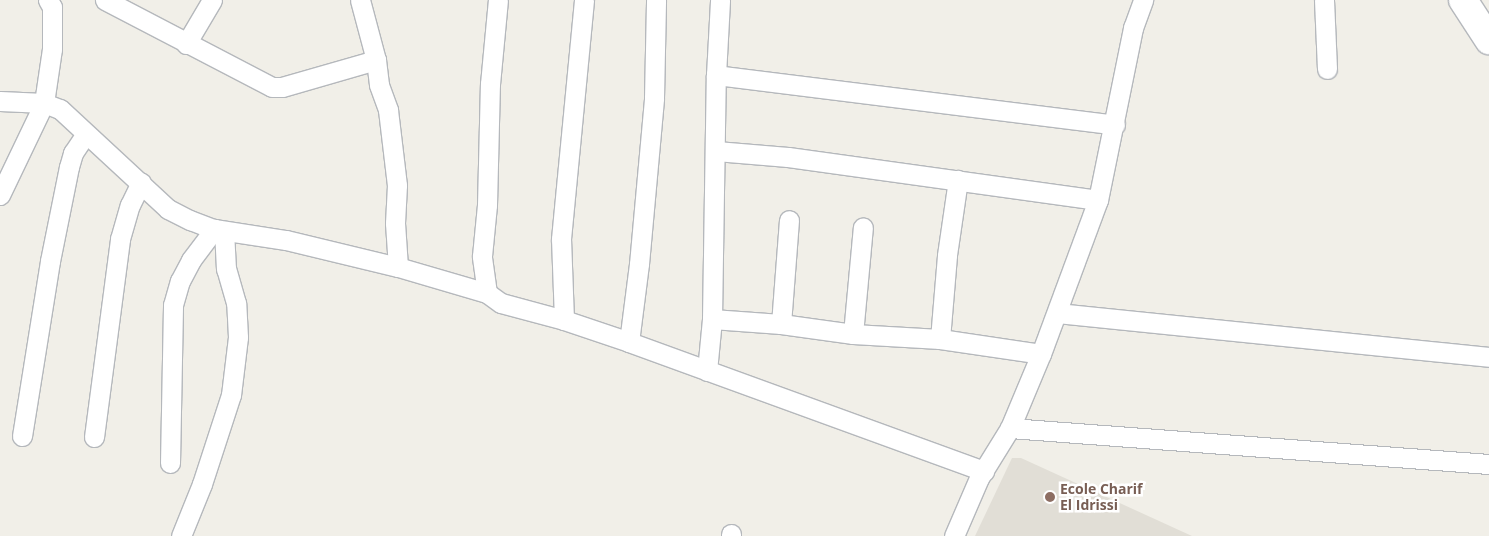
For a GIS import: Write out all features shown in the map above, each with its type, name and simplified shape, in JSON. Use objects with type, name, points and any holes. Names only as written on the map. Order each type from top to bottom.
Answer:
[{"type":"main road","points":[[1463,0],[1489,40]]},
{"type":"street","points":[[186,44],[212,0]]},
{"type":"street","points":[[360,0],[376,60],[379,85],[388,110],[395,157],[398,266]]},
{"type":"street","points":[[487,294],[482,256],[487,205],[490,84],[498,0]]},
{"type":"street","points":[[564,320],[561,239],[584,0]]},
{"type":"street","points":[[629,342],[639,264],[654,98],[656,0]]},
{"type":"street","points":[[707,371],[712,319],[716,74],[720,0]]},
{"type":"street","points":[[954,536],[964,510],[984,471],[1010,428],[1057,313],[1098,200],[1115,125],[1133,28],[1143,0]]},
{"type":"street","points":[[1324,0],[1327,69]]},
{"type":"street","points":[[107,1],[186,44],[272,87],[282,87],[376,60]]},
{"type":"street","points":[[0,195],[44,103],[51,69],[52,2]]},
{"type":"street","points":[[716,74],[1115,125]]},
{"type":"street","points":[[0,100],[44,103],[60,109],[85,135],[141,182],[168,208],[190,220],[219,230],[286,240],[398,266],[487,294],[502,303],[564,320],[629,342],[984,471]]},
{"type":"street","points":[[22,436],[50,261],[67,177],[74,153],[85,135]]},
{"type":"street","points":[[716,151],[788,157],[1098,200]]},
{"type":"street","points":[[940,339],[946,255],[958,180]]},
{"type":"street","points":[[94,437],[120,239],[130,205],[141,182]]},
{"type":"street","points":[[781,324],[789,220]]},
{"type":"street","points":[[854,334],[863,227]]},
{"type":"street","points":[[170,463],[174,305],[180,281],[191,260],[219,230]]},
{"type":"street","points":[[181,536],[202,484],[231,395],[238,337],[236,303],[226,269],[219,230]]},
{"type":"street","points":[[1057,313],[1489,357]]},
{"type":"street","points":[[712,319],[781,324],[854,334],[940,339],[1041,354]]},
{"type":"street","points":[[1010,428],[1489,464]]},
{"type":"shaded area","name":"Ecole Charif El Idrissi","points":[[1012,458],[1021,458],[1192,536],[975,536]]},
{"type":"place","name":"Ecole Charif El Idrissi","points":[[1050,497]]}]
